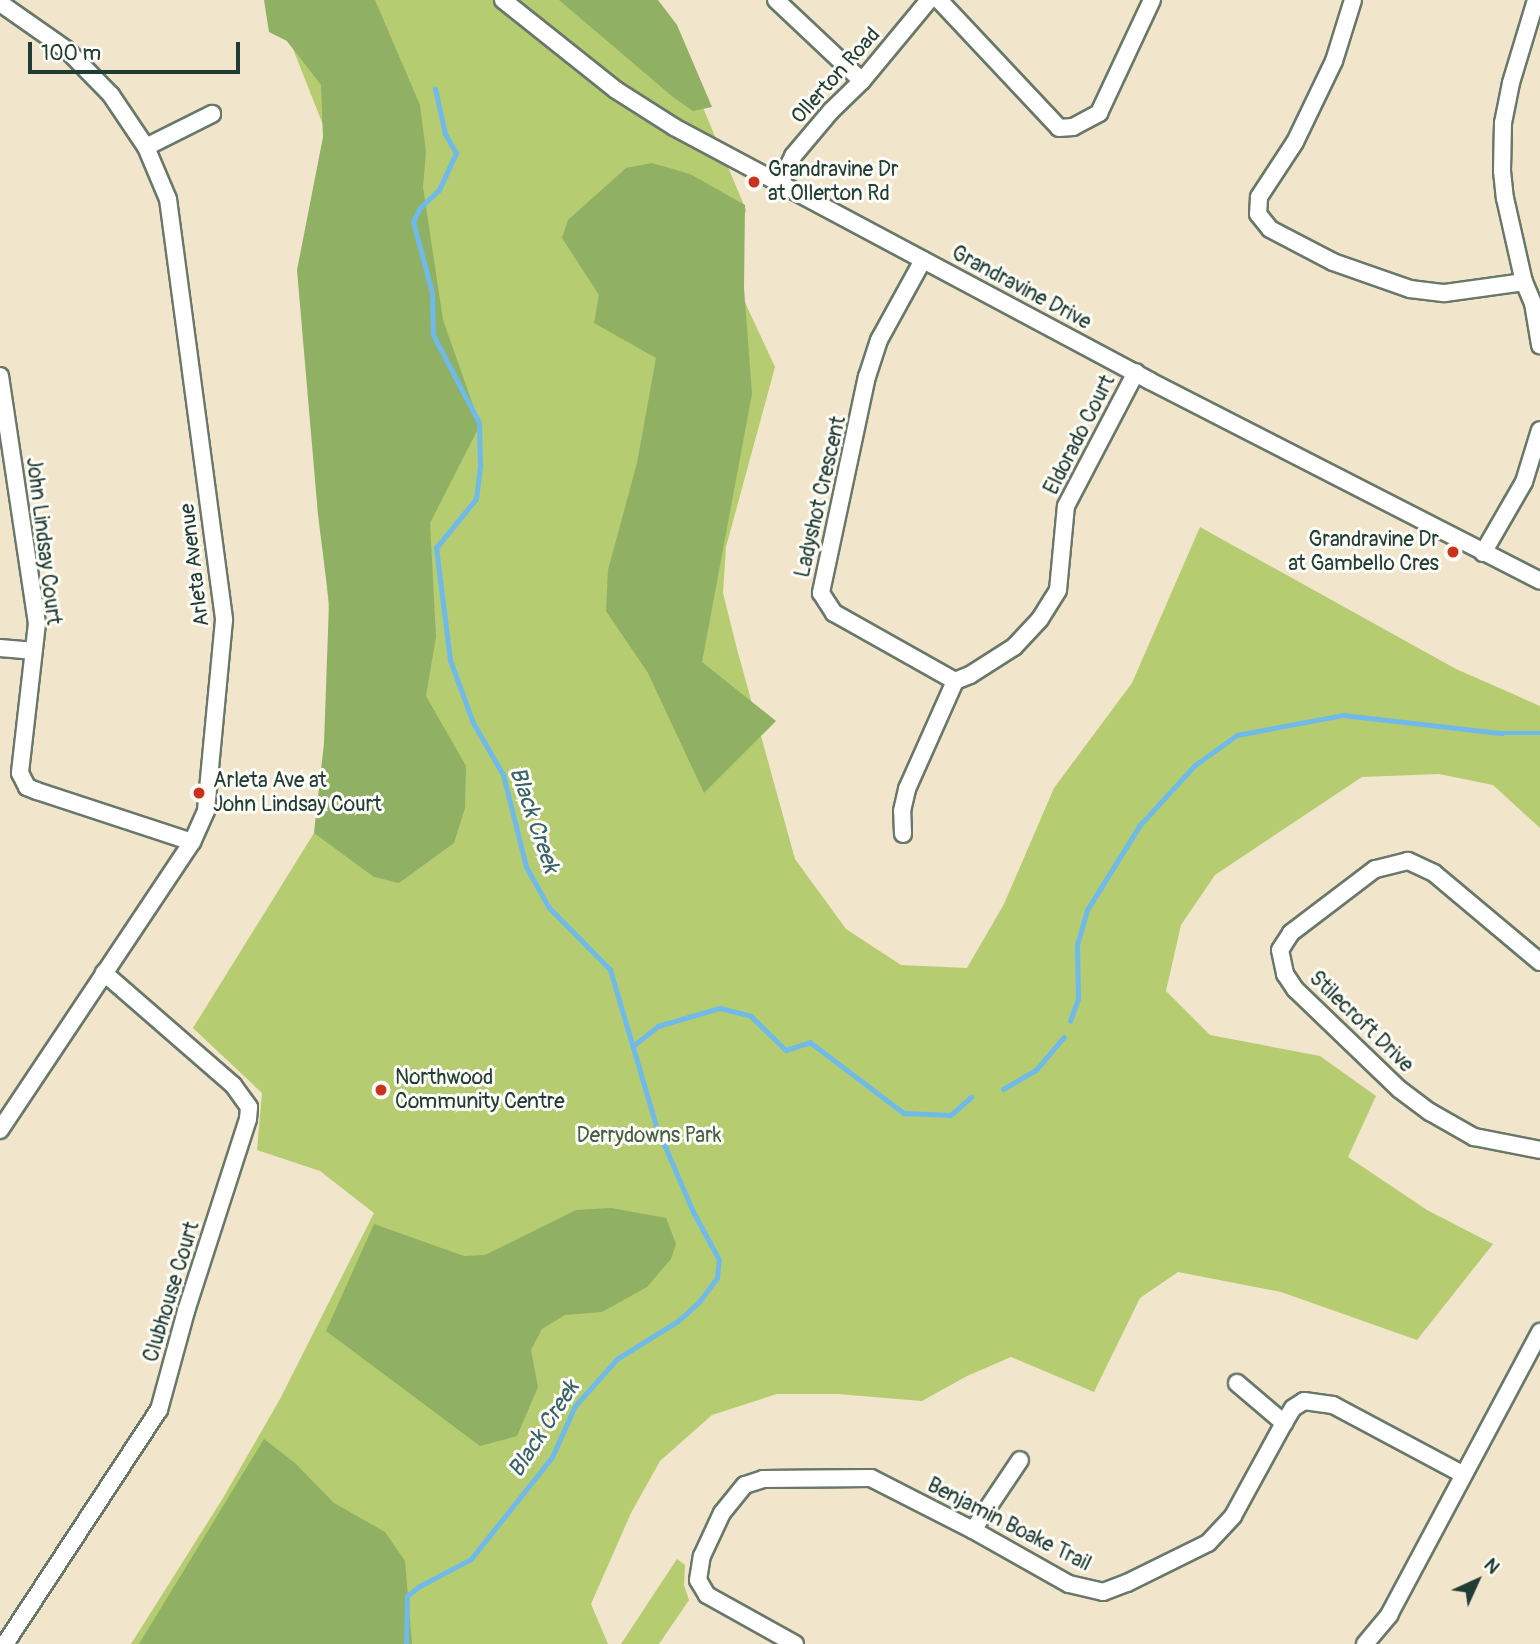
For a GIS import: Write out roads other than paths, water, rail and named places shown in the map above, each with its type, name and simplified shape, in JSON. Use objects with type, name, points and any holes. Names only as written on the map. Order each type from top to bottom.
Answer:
[{"type":"street","name":"Grandravine Drive","points":[[503,0],[625,96],[697,141],[1540,581]]},
{"type":"street","points":[[776,0],[862,81]]},
{"type":"street","name":"Ollerton Road","points":[[780,183],[793,156],[831,111],[862,81],[929,0]]},
{"type":"street","points":[[939,0],[1059,128],[1073,127],[1099,113],[1152,0]]},
{"type":"street","points":[[1353,0],[1334,61],[1295,142],[1259,197],[1258,214],[1270,229],[1333,262],[1410,289],[1445,293],[1524,282]]},
{"type":"street","points":[[1536,0],[1511,83],[1503,123],[1503,187],[1524,282],[1533,303],[1540,345]]},
{"type":"street","name":"Arleta Avenue","points":[[0,3],[67,50],[111,95],[146,147],[168,199],[224,620],[206,811],[192,842],[0,1130]]},
{"type":"street","points":[[146,147],[212,114]]},
{"type":"street","name":"Ladyshot Crescent","points":[[923,260],[873,355],[821,593],[834,613],[955,681]]},
{"type":"street","name":"Eldorado Court","points":[[955,681],[970,675],[1014,647],[1051,603],[1062,578],[1066,506],[1136,372]]},
{"type":"street","name":"John Lindsay Court","points":[[0,376],[37,623],[20,773],[27,786],[192,842]]},
{"type":"street","points":[[1483,553],[1524,482],[1540,430]]},
{"type":"street","points":[[0,648],[32,651]]},
{"type":"street","points":[[903,834],[902,811],[907,789],[955,681]]},
{"type":"street","name":"Stilecroft Drive","points":[[1540,962],[1434,873],[1408,861],[1375,869],[1290,933],[1280,950],[1285,974],[1295,989],[1399,1089],[1430,1112],[1474,1137],[1540,1150]]},
{"type":"street","name":"Clubhouse Court","points":[[5,1644],[159,1410],[186,1311],[248,1119],[249,1107],[233,1085],[104,973]]},
{"type":"street","points":[[1365,1644],[1389,1615],[1540,1332]]},
{"type":"street","points":[[1237,1383],[1284,1423]]},
{"type":"street","name":"Benjamin Boake Trail","points":[[795,1644],[707,1595],[698,1580],[702,1556],[713,1531],[722,1513],[745,1485],[773,1478],[871,1478],[1069,1584],[1103,1592],[1208,1543],[1233,1516],[1293,1408],[1304,1401],[1334,1405],[1462,1474]]},
{"type":"street","points":[[972,1530],[1020,1460]]},
{"type":"waterway","name":"Black Creek","points":[[406,1644],[407,1596],[420,1586],[471,1559],[552,1457],[575,1406],[617,1359],[678,1321],[699,1302],[717,1278],[719,1260],[693,1212],[656,1126],[610,970],[549,908],[526,867],[503,775],[473,723],[450,660],[436,548],[476,499],[480,466],[479,423],[433,335],[432,293],[413,222],[419,209],[439,190],[456,153],[445,134],[435,89]]},
{"type":"waterway","points":[[1070,1021],[1078,999],[1077,945],[1087,910],[1140,825],[1195,765],[1237,735],[1343,715],[1502,733],[1540,733]]},
{"type":"waterway","points":[[634,1045],[658,1026],[720,1008],[751,1016],[786,1050],[810,1042],[904,1113],[951,1115],[971,1097]]},
{"type":"waterway","points":[[1003,1089],[1036,1070],[1064,1037]]},
{"type":"place","name":"Grandravine Dr at Ollerton Rd","points":[[754,182]]},
{"type":"place","name":"Grandravine Dr at Gambello Cres","points":[[1453,552]]},
{"type":"place","name":"Arleta Ave at John Lindsay Court","points":[[199,793]]},
{"type":"place","name":"Northwood Community Centre","points":[[381,1090]]},
{"type":"park label","name":"Derrydowns Park","points":[[649,1136]]}]
